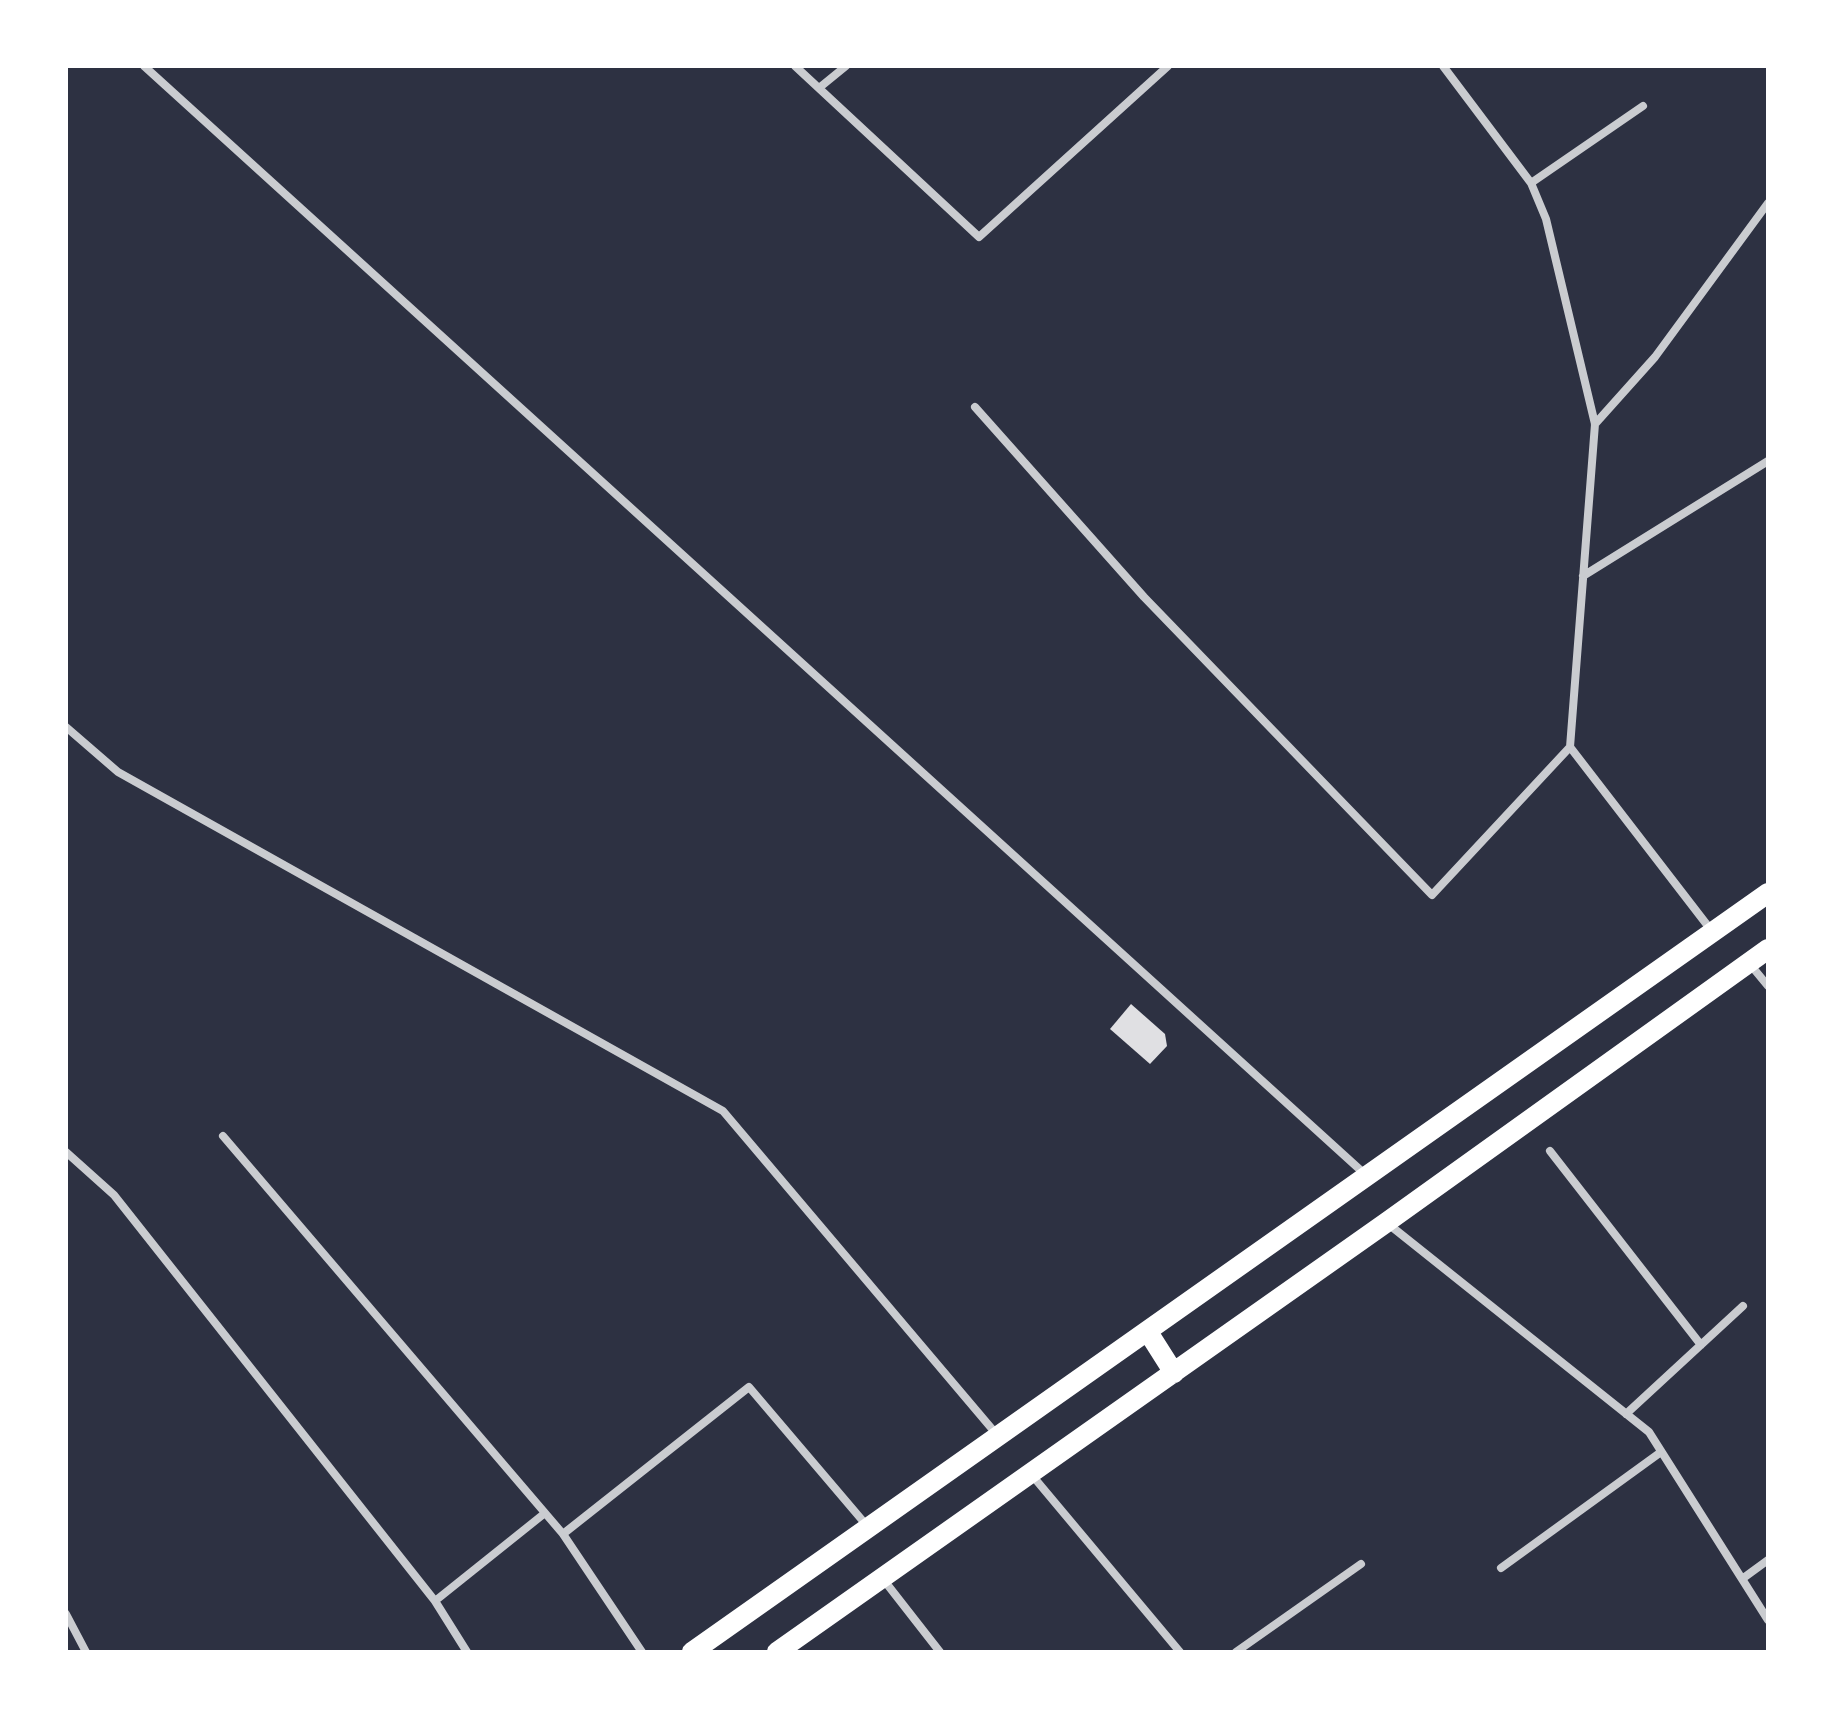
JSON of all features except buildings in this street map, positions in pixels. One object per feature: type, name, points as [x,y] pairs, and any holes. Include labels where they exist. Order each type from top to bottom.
[{"type":"main road","points":[[692,1652],[1768,893]]},
{"type":"main road","points":[[777,1652],[1768,949]]},
{"type":"main road","points":[[1148,1332],[1174,1373]]},
{"type":"street","points":[[144,66],[1368,1177]]},
{"type":"street","points":[[795,66],[979,237],[1168,66]]},
{"type":"street","points":[[819,88],[846,66]]},
{"type":"street","points":[[975,407],[1144,597],[1432,895],[1570,747],[1595,424],[1546,219],[1531,183],[1443,66]]},
{"type":"street","points":[[1531,183],[1643,106]]},
{"type":"street","points":[[1595,424],[1655,357],[1768,203]]},
{"type":"street","points":[[1583,576],[1768,461]]},
{"type":"street","points":[[66,727],[118,772],[723,1111],[999,1437]]},
{"type":"street","points":[[1570,747],[1714,933]]},
{"type":"street","points":[[1749,963],[1768,986]]},
{"type":"street","points":[[223,1136],[563,1534],[642,1652]]},
{"type":"street","points":[[1550,1151],[1701,1345]]},
{"type":"street","points":[[66,1152],[114,1195],[435,1601],[467,1652]]},
{"type":"street","points":[[1387,1222],[1649,1432],[1768,1620]]},
{"type":"street","points":[[1626,1414],[1743,1306]]},
{"type":"street","points":[[563,1534],[749,1387],[869,1528]]},
{"type":"street","points":[[1501,1568],[1661,1452]]},
{"type":"street","points":[[1031,1474],[1180,1652]]},
{"type":"street","points":[[435,1601],[545,1513]]},
{"type":"street","points":[[1742,1579],[1768,1560]]},
{"type":"street","points":[[1236,1652],[1361,1564]]},
{"type":"street","points":[[882,1578],[940,1652]]},
{"type":"street","points":[[66,1614],[86,1652]]}]
